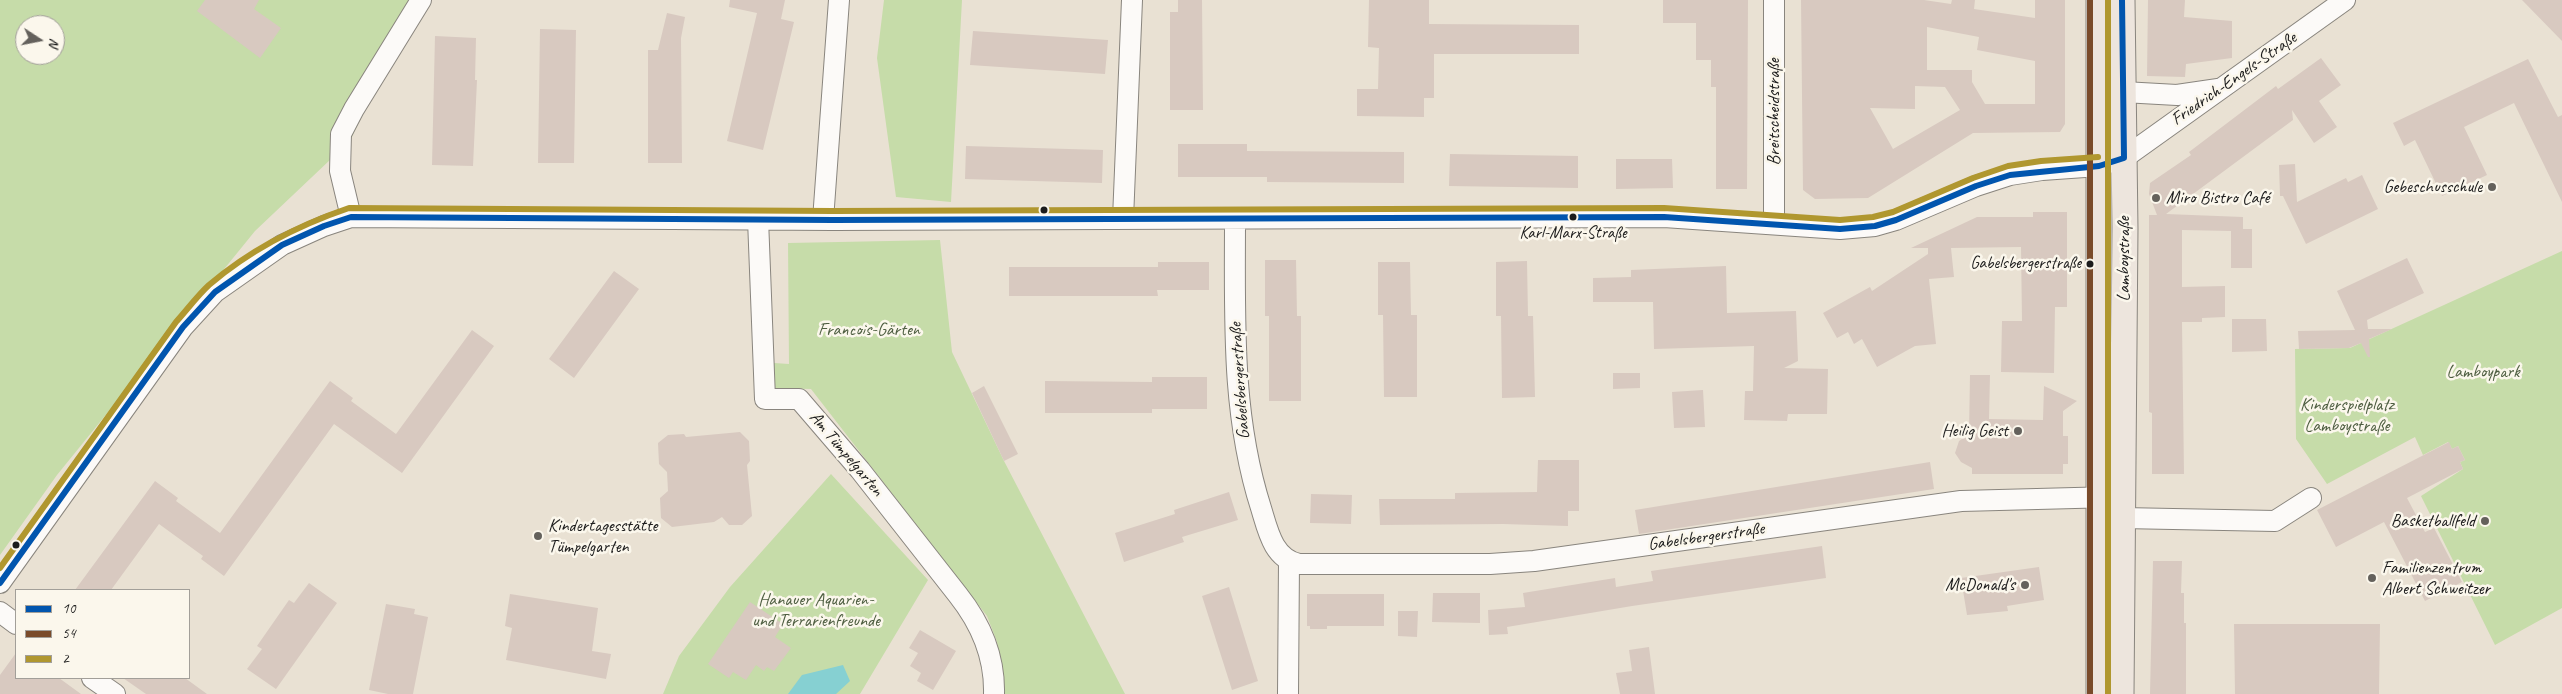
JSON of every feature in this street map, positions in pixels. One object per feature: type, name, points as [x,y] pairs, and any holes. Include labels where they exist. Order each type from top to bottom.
[{"type":"main road","name":"Lamboystraße","points":[[2098,0],[2099,166],[2097,264],[2115,504],[2121,694]]},
{"type":"main road","name":"Lamboystraße","points":[[2099,694],[2115,504],[2124,158],[2122,0]]},
{"type":"street","points":[[351,217],[340,171],[341,134],[354,109],[421,0]]},
{"type":"street","points":[[823,220],[839,0]]},
{"type":"street","points":[[1123,219],[1132,0]]},
{"type":"street","name":"Breitscheidstraße","points":[[1774,0],[1774,224]]},
{"type":"street","name":"Friedrich-Engels-Straße","points":[[2124,158],[2225,88],[2345,0]]},
{"type":"street","points":[[2123,92],[2177,95],[2225,88]]},
{"type":"street","points":[[0,583],[183,327],[215,292],[282,245],[309,232],[351,217],[823,220],[1664,217],[1840,229],[1875,226],[1896,220],[1994,179],[2042,170],[2099,166],[2124,158]]},
{"type":"street","name":"Am Tümpelgarten","points":[[758,219],[764,399],[799,399],[860,470],[969,609],[986,640],[990,653],[994,694]]},
{"type":"street","name":"Gabelsbergerstraße","points":[[1235,220],[1236,370],[1242,428],[1254,485],[1271,537],[1277,550],[1289,561],[1299,564],[1514,563],[1961,501],[2115,504]]},
{"type":"street","points":[[2115,504],[2276,521],[2311,498]]},
{"type":"street","points":[[1288,694],[1289,561]]},
{"type":"street","points":[[0,612],[15,623]]},
{"type":"street","points":[[93,679],[115,694]]},
{"type":"green space","points":[[0,0],[417,0],[350,141],[255,231],[57,475],[0,555]]},
{"type":"green space","points":[[884,0],[962,0],[951,202],[896,197],[877,58]]},
{"type":"green space","name":"Francois-Gärten","points":[[940,240],[952,352],[1004,461],[1125,694],[1003,694],[997,642],[987,616],[811,389],[773,388],[774,363],[789,364],[788,243]]},
{"type":"green space","name":"Lamboypark","points":[[2562,251],[2562,608],[2495,645],[2421,496],[2463,469],[2460,462],[2465,460],[2458,446],[2452,449],[2448,442],[2423,455],[2415,437],[2327,484],[2296,439],[2295,349],[2350,348]]},
{"type":"green space","name":"Hanauer Aquarien- und Terrarienfreunde","points":[[831,474],[928,580],[860,694],[663,694],[679,656],[730,587]]},
{"type":"water","points":[[843,665],[850,681],[836,694],[788,694],[802,675]]},
{"type":"building","points":[[205,0],[259,0],[254,9],[281,28],[260,58],[197,11]]},
{"type":"building","points":[[730,0],[785,0],[781,19],[794,22],[763,150],[727,141],[757,13],[729,7]]},
{"type":"building","points":[[1178,0],[1202,0],[1203,110],[1170,110],[1170,12],[1178,12]]},
{"type":"building","points":[[1369,0],[1429,0],[1429,24],[1579,25],[1579,54],[1434,54],[1434,98],[1424,98],[1424,117],[1357,116],[1357,89],[1378,89],[1379,48],[1368,47]]},
{"type":"building","points":[[1663,0],[1748,0],[1747,189],[1716,189],[1716,87],[1711,87],[1711,60],[1696,60],[1696,23],[1663,23]]},
{"type":"building","points":[[1801,0],[1924,0],[1951,4],[1952,0],[1975,0],[1974,9],[2035,18],[2035,0],[2065,0],[2065,124],[2060,132],[1973,133],[1868,198],[1815,199],[1803,190]],"holes":[[[1927,27],[1979,37],[1977,50],[2035,61],[2035,104],[1985,104],[1972,82],[1972,70],[1927,70]],[[1915,86],[1945,87],[1960,110],[1893,149],[1870,108],[1915,109]]]},
{"type":"building","points":[[2148,0],[2185,0],[2184,17],[2232,21],[2232,58],[2186,64],[2185,77],[2147,76]]},
{"type":"building","points":[[2522,0],[2562,0],[2562,41]]},
{"type":"building","points":[[667,13],[685,17],[681,38],[682,163],[648,163],[648,50],[658,50]]},
{"type":"building","points":[[540,29],[576,30],[574,163],[538,163]]},
{"type":"building","points":[[973,31],[1108,40],[1105,74],[970,65]]},
{"type":"building","points":[[435,36],[476,38],[475,80],[477,80],[473,166],[432,165]]},
{"type":"building","points":[[2321,58],[2341,85],[2319,101],[2337,127],[2314,143],[2292,110],[2293,120],[2166,214],[2243,217],[2243,229],[2252,229],[2252,268],[2231,268],[2231,231],[2182,230],[2182,287],[2225,286],[2225,317],[2202,318],[2202,322],[2182,322],[2184,474],[2152,474],[2152,413],[2149,412],[2149,215],[2157,215],[2149,194],[2150,183],[2191,155],[2189,152],[2276,86],[2278,89]]},
{"type":"building","points":[[2528,59],[2558,117],[2562,115],[2562,202],[2514,103],[2464,127],[2487,175],[2442,196],[2415,140],[2404,146],[2393,123]]},
{"type":"building","points":[[1178,144],[1247,144],[1247,151],[1404,152],[1404,183],[1267,182],[1267,177],[1178,177]]},
{"type":"building","points":[[966,146],[1103,150],[1102,183],[965,179]]},
{"type":"building","points":[[1450,154],[1578,156],[1578,188],[1449,186]]},
{"type":"building","points":[[1616,159],[1672,159],[1673,188],[1616,189]]},
{"type":"building","points":[[2295,164],[2297,202],[2346,178],[2348,182],[2362,175],[2378,209],[2306,244],[2283,196],[2280,196],[2279,165]]},
{"type":"building","points":[[2033,212],[2067,212],[2067,307],[2055,307],[2054,373],[2001,372],[2002,321],[2022,321],[2021,247],[1951,248],[1954,277],[1929,279],[1936,344],[1915,346],[1877,367],[1862,339],[1854,344],[1848,332],[1837,338],[1823,313],[1870,287],[1872,291],[1928,254],[1928,248],[1911,248],[1977,217],[2033,217]]},
{"type":"building","points":[[2407,258],[2424,293],[2367,320],[2368,329],[2392,329],[2369,339],[2370,357],[2368,357],[2361,343],[2349,348],[2299,349],[2298,331],[2355,330],[2337,291]]},
{"type":"building","points":[[1265,260],[1296,260],[1297,316],[1301,316],[1301,401],[1269,401],[1269,316],[1265,316]]},
{"type":"building","points":[[1527,261],[1528,316],[1533,316],[1535,397],[1502,398],[1501,316],[1496,316],[1496,262]]},
{"type":"building","points":[[1158,262],[1209,262],[1209,290],[1157,290],[1158,296],[1009,296],[1009,267],[1158,267]]},
{"type":"building","points":[[1378,262],[1410,262],[1411,315],[1417,315],[1417,397],[1384,397],[1383,315],[1378,315]]},
{"type":"building","points":[[1726,266],[1727,313],[1796,311],[1798,361],[1784,368],[1828,369],[1827,414],[1788,414],[1787,421],[1744,420],[1745,391],[1753,391],[1754,346],[1654,349],[1653,302],[1593,302],[1593,278],[1631,277],[1631,270]]},
{"type":"building","points":[[614,271],[639,289],[574,378],[549,359]]},
{"type":"building","points":[[2232,319],[2266,319],[2267,351],[2232,352]]},
{"type":"building","points":[[472,330],[494,346],[402,473],[334,424],[224,576],[201,559],[203,556],[159,524],[112,589],[76,589],[155,481],[178,498],[176,501],[220,533],[330,381],[353,398],[351,401],[396,434]]},
{"type":"building","points":[[1613,373],[1640,373],[1640,388],[1613,389]]},
{"type":"building","name":"Heilig Geist","points":[[1970,375],[1990,375],[1989,419],[2043,420],[2044,386],[2077,401],[2063,411],[2063,436],[2068,436],[2068,464],[2063,464],[2063,474],[1972,474],[1972,468],[1961,462],[1955,453],[1959,441],[1969,434]]},
{"type":"building","points":[[1152,377],[1207,377],[1207,409],[1152,409],[1152,413],[1045,413],[1045,381],[1152,382]]},
{"type":"building","points":[[984,386],[1018,454],[1004,461],[972,393]]},
{"type":"building","points":[[1703,390],[1705,427],[1674,428],[1672,392]]},
{"type":"building","points":[[740,432],[749,441],[750,461],[747,465],[752,516],[742,525],[729,525],[722,517],[714,522],[672,527],[661,518],[660,498],[668,491],[667,472],[659,464],[658,443],[668,435],[684,434],[686,437]]},
{"type":"building","points":[[2449,442],[2452,449],[2458,446],[2465,460],[2460,462],[2463,469],[2407,498],[2425,532],[2434,528],[2462,582],[2425,601],[2384,522],[2336,547],[2317,510]]},
{"type":"building","points":[[1538,460],[1579,460],[1579,511],[1568,511],[1568,526],[1503,524],[1380,525],[1379,499],[1455,499],[1455,493],[1537,492]]},
{"type":"building","points":[[1930,462],[1934,489],[1639,534],[1635,510]]},
{"type":"building","points":[[1229,492],[1238,520],[1182,537],[1184,542],[1124,562],[1115,533],[1175,514],[1174,510]]},
{"type":"building","points":[[1311,494],[1352,495],[1351,524],[1310,523]]},
{"type":"building","points":[[1822,546],[1826,578],[1632,606],[1507,627],[1508,634],[1489,635],[1488,610],[1525,607],[1523,593],[1615,578],[1616,587],[1653,581],[1651,571]]},
{"type":"building","points":[[2153,561],[2182,561],[2181,593],[2184,593],[2184,623],[2186,623],[2186,694],[2150,694]]},
{"type":"building","points":[[2039,567],[2044,600],[2007,606],[2008,611],[1967,615],[1961,578]]},
{"type":"building","points":[[309,583],[337,603],[276,689],[247,669],[262,649],[257,646],[289,600],[294,603]]},
{"type":"building","points":[[1229,587],[1258,681],[1232,690],[1202,596]]},
{"type":"building","points":[[1433,593],[1480,593],[1480,623],[1432,622]]},
{"type":"building","points":[[510,594],[598,608],[592,651],[611,654],[606,679],[506,660],[512,628],[505,626]]},
{"type":"building","points":[[1307,594],[1384,594],[1384,626],[1327,626],[1327,629],[1310,629],[1310,626],[1307,626]]},
{"type":"building","points":[[750,602],[783,624],[775,637],[791,648],[774,671],[767,667],[764,671],[756,665],[746,680],[733,672],[729,678],[708,664]]},
{"type":"building","points":[[386,604],[415,609],[414,614],[428,617],[413,694],[388,694],[369,690]]},
{"type":"building","points":[[1398,611],[1418,611],[1417,637],[1398,636]]},
{"type":"building","points":[[2234,624],[2380,624],[2379,694],[2235,694]]},
{"type":"building","points":[[920,630],[956,651],[933,690],[917,681],[921,673],[910,666],[918,653],[909,648]]},
{"type":"building","points":[[1649,647],[1655,694],[1620,694],[1616,673],[1632,671],[1629,650]]},
{"type":"building","points":[[15,654],[15,679],[60,679],[81,694],[0,694],[0,675]]},
{"type":"building","points":[[124,679],[186,679],[207,694],[146,694]]},
{"type":"transit line","name":"54","points":[[2090,0],[2090,694]]},
{"type":"transit line","name":"2","points":[[2108,0],[2108,694]]},
{"type":"transit line","name":"10","points":[[0,583],[183,327],[215,292],[282,245],[324,226],[351,217],[833,220],[1664,217],[1840,229],[1875,226],[1896,220],[1976,186],[2010,175],[2099,166],[2124,158],[2122,0]]},
{"type":"transit line","name":"2","points":[[0,568],[176,322],[205,289],[225,272],[258,250],[312,222],[349,208],[833,211],[1664,208],[1840,220],[1873,217],[1893,212],[1973,178],[2008,166],[2041,161],[2098,157]]},
{"type":"place","name":"Gebeschusschule","points":[[2492,187]]},
{"type":"place","name":"Miro Bistro Café","points":[[2156,198]]},
{"type":"place","name":"Karl-Marx-Straße","points":[[1573,217]]},
{"type":"place","name":"Gabelsbergerstraße","points":[[2090,264]]},
{"type":"place","name":"Heilig Geist","points":[[2018,431]]},
{"type":"place","name":"Basketballfeld","points":[[2485,521]]},
{"type":"place","name":"Kindertagesstätte Tümpelgarten","points":[[538,536]]},
{"type":"place","name":"Familienzentrum Albert Schweitzer","points":[[2372,578]]},
{"type":"place","name":"McDonald's","points":[[2025,585]]},
{"type":"park label","name":"Kinderspielplatz Lamboystraße","points":[[2347,415]]}]
